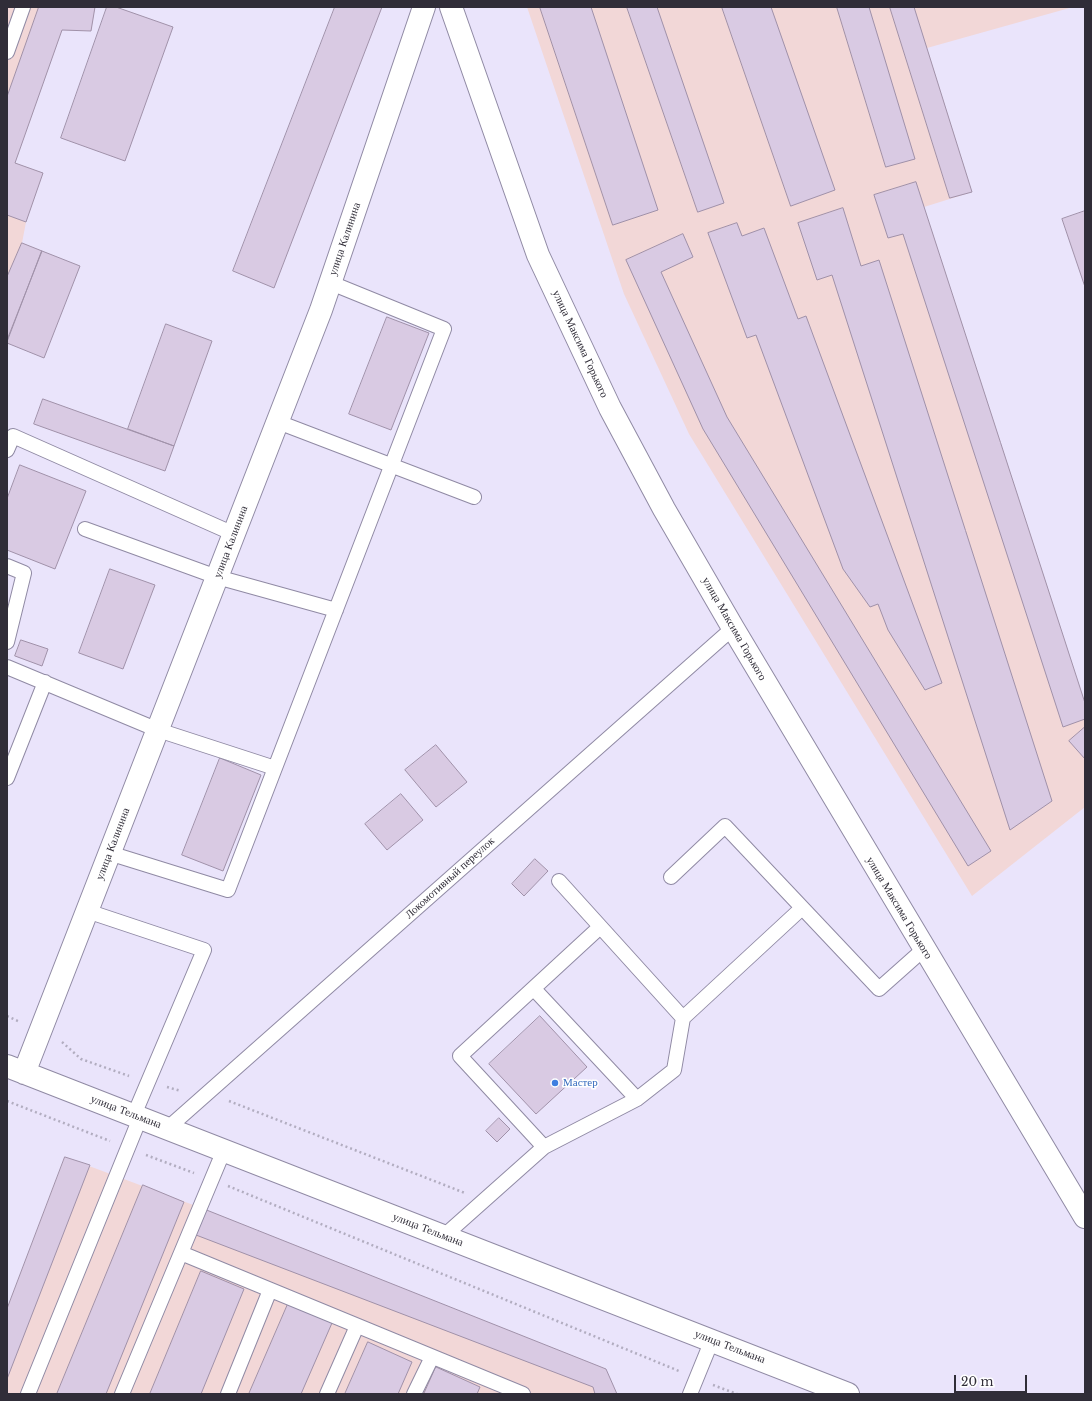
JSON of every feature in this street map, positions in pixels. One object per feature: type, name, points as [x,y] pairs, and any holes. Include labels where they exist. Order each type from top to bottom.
[{"type":"street","name":"улица Калинина","points":[[12,1071],[41,1030],[278,422],[331,282],[424,7]]},
{"type":"street","name":"улица Максима Горького","points":[[451,7],[538,255],[610,408],[664,509],[732,628],[1085,1217]]},
{"type":"street","name":"улица Тельмана","points":[[12,1071],[168,1128],[848,1394]]},
{"type":"lane","points":[[7,52],[23,7]]},
{"type":"lane","points":[[110,853],[228,890],[444,329],[331,282]]},
{"type":"lane","points":[[278,422],[474,498]]},
{"type":"lane","points":[[7,450],[13,436],[234,534]]},
{"type":"lane","points":[[85,529],[217,577],[336,610]]},
{"type":"lane","points":[[7,566],[24,573],[7,642]]},
{"type":"lane","name":"Локомотивный переулок","points":[[168,1128],[732,628]]},
{"type":"lane","points":[[7,667],[158,730],[275,768]]},
{"type":"lane","points":[[7,778],[45,682]]},
{"type":"lane","points":[[671,877],[725,826],[879,989],[924,949]]},
{"type":"lane","points":[[559,881],[683,1018]]},
{"type":"lane","points":[[444,1236],[544,1147],[637,1099],[674,1070],[683,1018],[802,908]]},
{"type":"lane","points":[[28,1394],[128,1149],[148,1082],[204,950],[87,911]]},
{"type":"lane","points":[[544,1147],[460,1056],[600,927]]},
{"type":"lane","points":[[534,989],[637,1099]]},
{"type":"lane","points":[[122,1394],[224,1150]]},
{"type":"lane","points":[[181,1253],[432,1357],[504,1390],[523,1394]]},
{"type":"lane","points":[[228,1394],[270,1290]]},
{"type":"lane","points":[[327,1394],[357,1326]]},
{"type":"lane","points":[[690,1394],[712,1340]]},
{"type":"lane","points":[[414,1394],[432,1357]]},
{"type":"path","points":[[7,1016],[54,1035],[81,1059],[148,1082],[236,1102],[484,1200]]},
{"type":"path","points":[[7,1101],[128,1149],[212,1179],[737,1394]]},
{"type":"shaded area","points":[[7,7],[95,7],[91,31],[62,30],[15,163],[43,173],[26,222],[22,243],[42,251],[7,340]]},
{"type":"shaded area","points":[[527,7],[1073,7],[927,48],[972,192],[924,207],[1085,703],[1085,807],[972,896],[689,434],[624,294]]},
{"type":"shaded area","points":[[65,1157],[204,1209],[617,1394],[7,1394],[7,1309]]},
{"type":"building","points":[[39,7],[95,7],[91,31],[62,30],[15,163],[43,173],[26,222],[7,215],[7,97]]},
{"type":"building","points":[[107,7],[116,7],[173,27],[125,161],[61,138]]},
{"type":"building","points":[[335,7],[382,7],[274,288],[233,271]]},
{"type":"building","points":[[540,7],[591,7],[658,210],[613,225]]},
{"type":"building","points":[[627,7],[657,7],[724,203],[698,212]]},
{"type":"building","points":[[722,7],[771,7],[835,190],[791,206]]},
{"type":"building","points":[[837,7],[869,7],[915,159],[886,167]]},
{"type":"building","points":[[890,7],[914,7],[972,192],[950,198]]},
{"type":"building","points":[[916,182],[1085,703],[1085,719],[1063,727],[903,234],[888,238],[874,195]]},
{"type":"building","points":[[843,208],[861,266],[879,260],[1052,801],[1010,830],[832,275],[817,280],[798,223]]},
{"type":"building","points":[[1085,211],[1085,287],[1062,219]]},
{"type":"building","points":[[737,223],[742,236],[764,228],[798,319],[806,316],[942,683],[925,690],[888,630],[878,604],[870,607],[843,569],[756,335],[747,338],[708,233]]},
{"type":"building","points":[[683,234],[693,257],[661,272],[727,417],[991,851],[968,866],[703,429],[626,260]]},
{"type":"building","points":[[22,243],[42,251],[7,340],[7,277]]},
{"type":"building","points":[[42,251],[80,266],[44,358],[7,343]]},
{"type":"building","points":[[387,317],[429,333],[391,430],[349,414]]},
{"type":"building","points":[[166,324],[212,341],[174,446],[128,429]]},
{"type":"building","points":[[43,399],[174,446],[165,471],[34,424]]},
{"type":"building","points":[[20,465],[86,491],[55,569],[7,550],[7,499]]},
{"type":"building","points":[[110,569],[155,585],[123,669],[79,653]]},
{"type":"building","points":[[21,640],[48,649],[42,666],[15,656]]},
{"type":"building","points":[[1085,727],[1085,759],[1069,741]]},
{"type":"building","points":[[436,745],[467,782],[436,807],[405,770]]},
{"type":"building","points":[[220,758],[261,775],[223,871],[182,855]]},
{"type":"building","points":[[401,794],[423,820],[387,850],[365,824]]},
{"type":"building","points":[[535,859],[548,871],[524,896],[512,884]]},
{"type":"building","points":[[540,1016],[587,1067],[536,1114],[489,1064]]},
{"type":"building","points":[[499,1118],[510,1129],[497,1142],[486,1131]]},
{"type":"building","points":[[65,1157],[90,1165],[7,1379],[7,1309]]},
{"type":"building","points":[[143,1185],[184,1202],[106,1394],[57,1394]]},
{"type":"building","points":[[204,1209],[606,1369],[617,1394],[595,1394],[593,1387],[196,1235]]},
{"type":"building","points":[[201,1271],[244,1289],[201,1394],[150,1394]]},
{"type":"building","points":[[288,1304],[332,1323],[301,1394],[249,1394]]},
{"type":"building","points":[[368,1342],[412,1362],[398,1394],[345,1394]]},
{"type":"building","points":[[436,1367],[480,1387],[477,1394],[424,1394]]},
{"type":"place","name":"Мастер","points":[[555,1083]]}]
